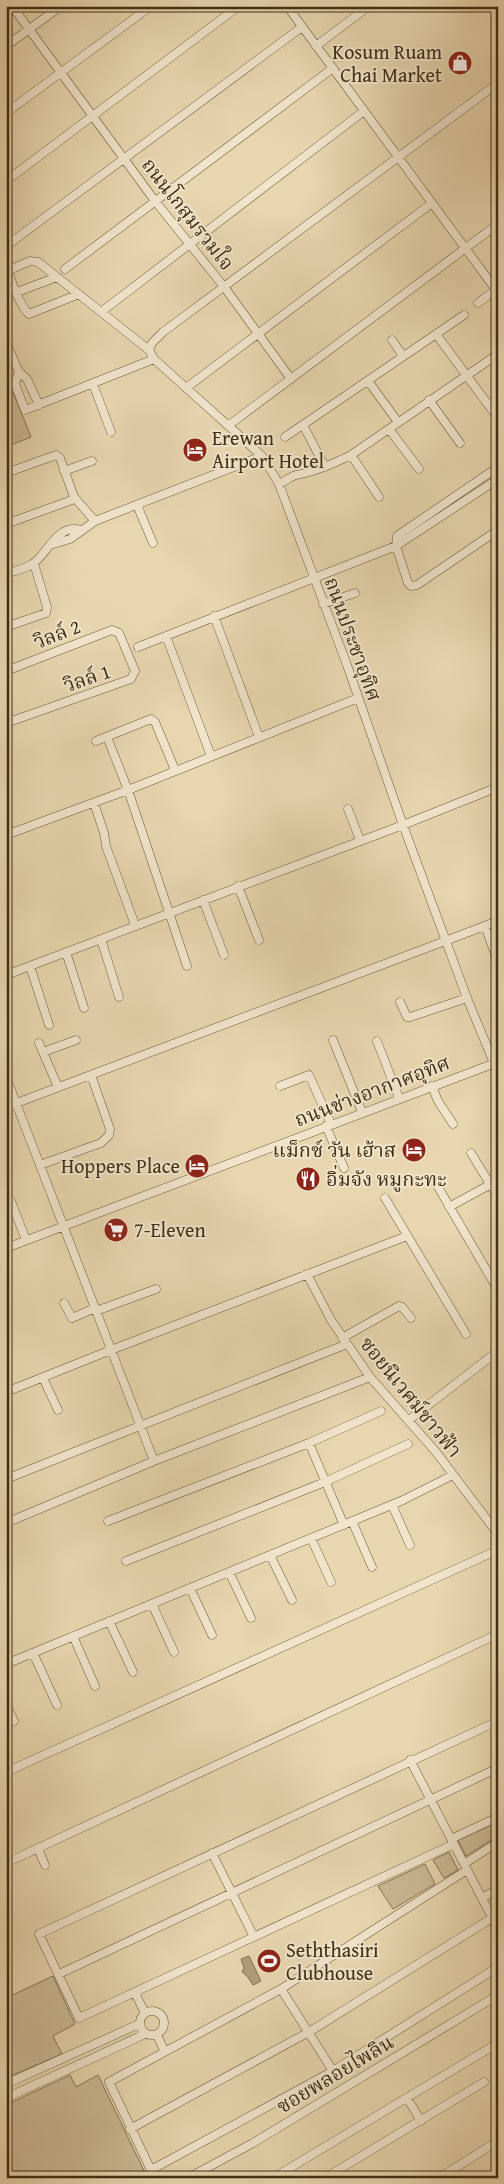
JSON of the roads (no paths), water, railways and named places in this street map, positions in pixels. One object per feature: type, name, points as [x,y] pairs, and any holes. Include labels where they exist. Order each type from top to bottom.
[{"type":"street","name":"ถนนโกสุมรวมใจ","points":[[12,6],[155,201],[225,288],[498,83]]},
{"type":"street","points":[[6,46],[61,6]]},
{"type":"street","points":[[6,113],[151,6]]},
{"type":"street","points":[[6,181],[239,6]]},
{"type":"street","points":[[287,6],[497,289],[478,303]]},
{"type":"street","points":[[316,46],[369,6]]},
{"type":"street","points":[[6,246],[302,27]]},
{"type":"street","points":[[65,269],[333,68]]},
{"type":"street","points":[[101,312],[364,111]]},
{"type":"street","points":[[186,388],[432,203]]},
{"type":"street","points":[[229,425],[498,224]]},
{"type":"street","points":[[79,294],[29,314],[25,310],[9,273],[12,267],[34,260],[79,294],[149,350],[152,343],[163,332],[225,288],[291,379]]},
{"type":"street","points":[[17,292],[56,277]]},
{"type":"street","points":[[285,437],[464,315]]},
{"type":"street","points":[[436,334],[498,418]]},
{"type":"street","points":[[392,340],[403,356]]},
{"type":"street","points":[[6,342],[19,372],[27,379],[39,405]]},
{"type":"street","name":"ถนนประชาอุทิศ","points":[[149,350],[154,359],[262,456],[282,483],[323,604],[403,825],[448,941],[467,998],[496,1062],[498,1074]]},
{"type":"street","points":[[282,483],[299,480],[302,476],[350,455],[498,354]]},
{"type":"street","points":[[19,372],[15,384],[25,410],[154,359]]},
{"type":"street","points":[[368,381],[398,422]]},
{"type":"street","points":[[93,384],[110,432]]},
{"type":"street","points":[[429,400],[460,443]]},
{"type":"street","points":[[303,425],[325,467]]},
{"type":"street","points":[[389,428],[419,470]]},
{"type":"street","points":[[6,473],[56,455],[60,458],[74,498],[95,521]]},
{"type":"street","points":[[350,455],[379,497]]},
{"type":"street","points":[[6,574],[34,564],[53,539],[74,529],[81,530],[95,521],[262,456]]},
{"type":"street","points":[[64,471],[92,461]]},
{"type":"street","points":[[498,467],[397,536],[396,546],[408,583],[414,586],[498,530]]},
{"type":"street","points":[[138,647],[396,546],[498,479]]},
{"type":"street","points":[[6,524],[74,498]]},
{"type":"street","points":[[137,505],[152,543]]},
{"type":"street","points":[[6,627],[46,613],[47,607],[34,564]]},
{"type":"street","points":[[323,604],[355,593]]},
{"type":"street","points":[[214,616],[259,737]]},
{"type":"street","name":"วิลล์ 2","points":[[6,671],[112,630],[119,633]]},
{"type":"street","name":"วิลล์ 1","points":[[6,723],[130,680],[135,672],[119,633]]},
{"type":"street","points":[[166,636],[211,756]]},
{"type":"street","points":[[6,835],[128,790],[358,698]]},
{"type":"street","points":[[96,742],[151,719],[155,722],[175,770]]},
{"type":"street","points":[[108,737],[170,911],[187,966]]},
{"type":"street","points":[[6,975],[170,911],[403,825],[498,787]]},
{"type":"street","points":[[94,803],[104,833],[106,846],[136,925]]},
{"type":"street","points":[[348,809],[360,840]]},
{"type":"street","points":[[238,886],[259,940]]},
{"type":"street","points":[[203,900],[224,955]]},
{"type":"street","points":[[6,1107],[498,921]]},
{"type":"street","points":[[485,926],[498,962]]},
{"type":"street","points":[[101,939],[119,997]]},
{"type":"street","points":[[66,952],[84,1008]]},
{"type":"street","points":[[30,966],[50,1025]]},
{"type":"street","points":[[400,1002],[407,1017],[410,1017],[467,998]]},
{"type":"street","points":[[43,1052],[76,1040]]},
{"type":"street","points":[[333,1040],[362,1112]]},
{"type":"street","points":[[377,1041],[399,1098]]},
{"type":"street","points":[[39,1043],[58,1087]]},
{"type":"street","name":"ถนนช่างอากาศอุทิศ","points":[[7,1247],[496,1062]]},
{"type":"street","points":[[40,1165],[100,1143],[109,1135],[110,1128],[91,1075]]},
{"type":"street","points":[[280,1086],[309,1075],[344,1168]]},
{"type":"street","points":[[6,1077],[154,1462]]},
{"type":"street","points":[[432,1086],[438,1101],[453,1124]]},
{"type":"street","points":[[472,1153],[498,1197]]},
{"type":"street","points":[[434,1180],[498,1290]]},
{"type":"street","points":[[449,1206],[491,1184]]},
{"type":"street","points":[[385,1198],[466,1334]]},
{"type":"street","points":[[10,1201],[26,1240]]},
{"type":"street","points":[[6,1392],[407,1236]]},
{"type":"street","name":"ซอยนิเวศม์ชาวฟ้า","points":[[307,1274],[330,1320],[370,1377],[409,1420],[454,1475],[498,1534]]},
{"type":"street","points":[[64,1303],[72,1318],[156,1289]]},
{"type":"street","points":[[6,1479],[140,1426],[344,1341],[399,1306],[402,1307],[410,1318]]},
{"type":"street","points":[[409,1420],[498,1351]]},
{"type":"street","points":[[6,1523],[154,1462],[370,1377]]},
{"type":"street","points":[[43,1378],[58,1410]]},
{"type":"street","points":[[108,1521],[309,1443],[381,1410]]},
{"type":"street","points":[[309,1443],[344,1525]]},
{"type":"street","points":[[126,1562],[325,1482],[408,1444]]},
{"type":"street","points":[[6,1664],[352,1522],[454,1475]]},
{"type":"street","points":[[392,1505],[410,1545]]},
{"type":"street","points":[[352,1522],[372,1567]]},
{"type":"street","points":[[311,1538],[331,1582]]},
{"type":"street","points":[[6,1772],[498,1550]]},
{"type":"street","points":[[270,1555],[292,1600]]},
{"type":"street","points":[[229,1572],[251,1618]]},
{"type":"street","points":[[190,1588],[212,1635]]},
{"type":"street","points":[[152,1604],[174,1652]]},
{"type":"street","points":[[109,1622],[132,1672]]},
{"type":"street","points":[[6,1863],[498,1634]]},
{"type":"street","points":[[73,1636],[95,1686]]},
{"type":"street","points":[[33,1653],[57,1705]]},
{"type":"street","points":[[6,1705],[14,1721]]},
{"type":"street","points":[[498,1720],[39,1934],[79,2018],[254,1937],[498,1817]]},
{"type":"street","points":[[410,1760],[498,1929]]},
{"type":"street","points":[[59,1974],[430,1798],[498,1768]]},
{"type":"street","points":[[498,1842],[466,1867],[281,1988],[109,2082],[151,2170],[333,2071],[498,1968]]},
{"type":"street","points":[[38,1849],[45,1865]]},
{"type":"street","points":[[212,1853],[254,1937]]},
{"type":"street","points":[[482,1898],[498,1889]]},
{"type":"street","points":[[130,2129],[309,2032],[492,1918]]},
{"type":"street","points":[[281,1988],[333,2071]]},
{"type":"street","points":[[135,1992],[145,2013]]},
{"type":"street","name":"ซอยพลอยไพลิน","points":[[188,2178],[253,2143],[498,1995]]},
{"type":"street","points":[[6,2084],[139,2024],[145,2013],[152,2011],[162,2017],[163,2029],[157,2034],[145,2034],[6,2098]]},
{"type":"street","points":[[139,2024],[145,2034]]},
{"type":"street","points":[[157,2034],[166,2052]]},
{"type":"street","points":[[273,2178],[498,2043]]},
{"type":"street","points":[[81,2050],[86,2062]]},
{"type":"street","points":[[325,2178],[484,2082]]},
{"type":"street","points":[[407,2098],[421,2121]]},
{"type":"street","points":[[439,2178],[498,2141]]},
{"type":"street","points":[[452,2169],[456,2178]]},
{"type":"place","name":"Kosum Ruam Chai Market","points":[[460,63]]},
{"type":"place","name":"Erewan Airport Hotel","points":[[195,450]]},
{"type":"place","name":"แม็กซ์ วัน เฮ้าส","points":[[414,1150]]},
{"type":"place","name":"Hoppers Place","points":[[197,1166]]},
{"type":"place","name":"อิ่มจัง หมูกะทะ","points":[[308,1179]]},
{"type":"place","name":"7-Eleven","points":[[116,1230]]},
{"type":"place","name":"Seththasiri Clubhouse","points":[[269,1961]]}]
